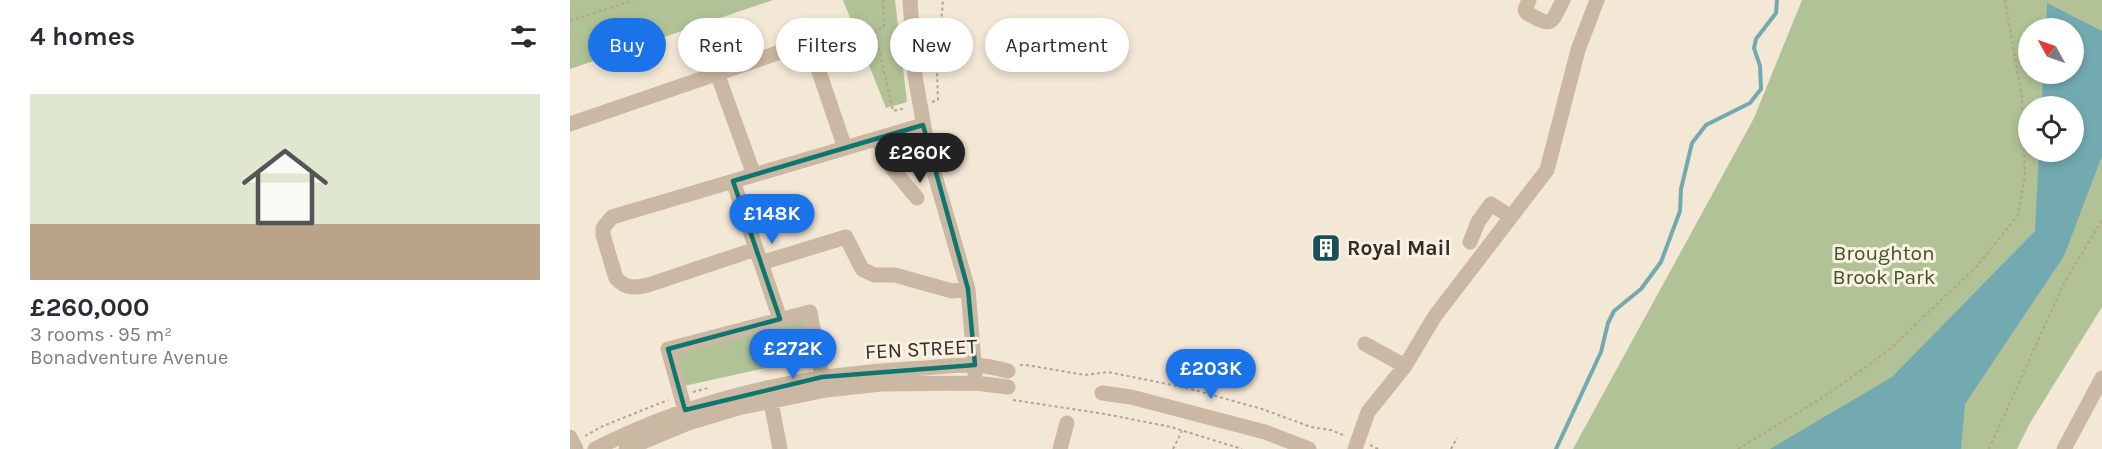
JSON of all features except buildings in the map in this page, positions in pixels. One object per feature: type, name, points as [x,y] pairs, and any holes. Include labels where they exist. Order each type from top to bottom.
[{"type":"street","points":[[910,0],[915,76],[929,155],[968,289],[975,383]]},
{"type":"street","points":[[1529,0],[1525,10],[1527,13],[1549,23],[1563,0]]},
{"type":"street","points":[[1362,446],[1368,412],[1405,366],[1435,316],[1547,170],[1578,50],[1597,0]]},
{"type":"street","points":[[570,124],[776,53]]},
{"type":"street","points":[[819,72],[845,148]]},
{"type":"street","points":[[717,73],[754,175]]},
{"type":"street","points":[[923,125],[612,216],[603,228],[603,235],[616,278],[620,284],[626,286],[642,286],[758,256],[846,237],[862,269],[874,275],[895,275],[952,291],[968,289]]},
{"type":"street","points":[[878,138],[886,162],[918,198]]},
{"type":"street","points":[[733,181],[780,319]]},
{"type":"street","points":[[1470,242],[1478,222],[1491,204],[1511,217]]},
{"type":"street","points":[[685,410],[668,349],[780,319],[810,312],[822,376]]},
{"type":"street","points":[[1365,344],[1405,366]]},
{"type":"street","name":"FEN STREET","points":[[595,449],[685,410],[737,394],[822,376],[975,365],[1007,370]]},
{"type":"street","points":[[2064,449],[2102,378]]},
{"type":"street","name":"FEN STREET","points":[[626,449],[688,423],[738,408],[825,390],[880,384],[975,383],[1009,393]]},
{"type":"street","points":[[1102,393],[1131,396],[1265,432],[1309,449]]},
{"type":"street","points":[[771,402],[780,449]]},
{"type":"street","points":[[1060,449],[1067,423]]},
{"type":"street","points":[[570,437],[576,449]]},
{"type":"path","points":[[570,21],[634,0]]},
{"type":"path","points":[[883,0],[884,27],[875,31],[893,111],[913,106]]},
{"type":"path","points":[[928,104],[938,100],[937,71],[943,0]]},
{"type":"path","points":[[1738,449],[1830,393],[1891,348],[1978,265],[2018,215],[2025,175],[2022,98],[2005,0]]},
{"type":"path","points":[[1989,449],[2064,283],[2102,220]]},
{"type":"path","points":[[1007,370],[1026,365],[1085,375],[1108,372],[1187,388],[1262,409],[1311,427],[1344,435]]},
{"type":"path","points":[[1009,393],[1182,431],[1242,449]]},
{"type":"path","points":[[1173,449],[1182,431]]},
{"type":"path","points":[[1451,449],[1457,438]]},
{"type":"path","points":[[1362,446],[1378,449]]},
{"type":"highlighted area","points":[[923,125],[968,289],[975,365],[822,377],[685,410],[668,349],[780,319],[733,181]]},
{"type":"green space","points":[[570,0],[773,0],[720,18],[678,18],[678,32],[666,36],[666,18],[588,18],[588,63],[570,69]]},
{"type":"green space","points":[[843,0],[895,0],[897,18],[890,18],[890,72],[903,72],[907,102],[886,108],[872,72],[878,72],[878,18],[850,18]]},
{"type":"green space","name":"Broughton Brook Park","points":[[1802,0],[2102,0],[2102,307],[2030,423],[2017,449],[1573,449],[1754,118]]},
{"type":"green space","points":[[807,317],[815,357],[684,386],[673,352]]},
{"type":"water","points":[[2047,3],[2076,18],[2046,18]]},
{"type":"water","points":[[2084,22],[2102,31],[2102,156],[2064,256],[1965,404],[1961,449],[1770,449],[1892,377],[2035,231],[2038,162],[2084,162],[2084,96],[2042,96],[2043,84],[2084,84]]},
{"type":"waterway","points":[[1556,449],[1601,352],[1608,323],[1614,311],[1641,289],[1661,262],[1680,211],[1681,189],[1692,143],[1706,125],[1750,103],[1761,89],[1760,66],[1754,48],[1756,39],[1776,13],[1777,0]]},
{"type":"place","name":"Royal Mail","points":[[1326,248]]}]
